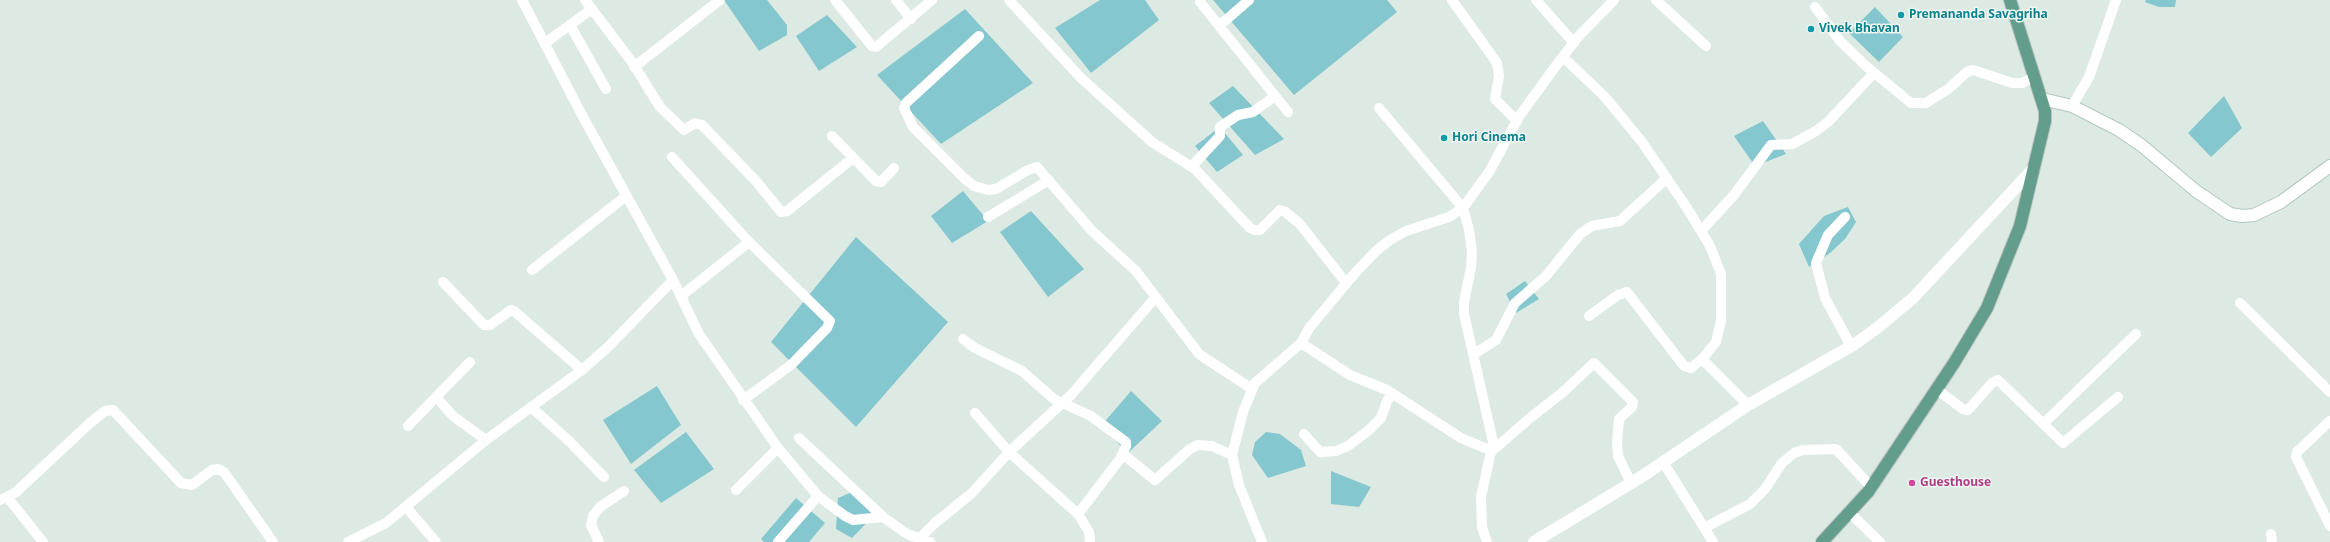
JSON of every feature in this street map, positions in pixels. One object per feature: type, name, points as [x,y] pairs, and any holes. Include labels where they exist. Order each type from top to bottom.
[{"type":"main road","points":[[1822,542],[1871,487],[1936,388],[1986,308],[1998,284],[2020,226],[2045,121],[2042,99],[2010,0]]},
{"type":"street","points":[[522,0],[681,296],[699,334],[743,400],[778,448],[818,496],[830,506],[853,520],[883,517]]},
{"type":"street","points":[[585,0],[634,67],[660,107],[684,130],[695,123],[702,125],[756,181],[781,212],[787,211],[853,158]]},
{"type":"street","points":[[634,67],[720,0]]},
{"type":"street","points":[[835,0],[872,46],[876,47],[932,0]]},
{"type":"street","points":[[896,0],[911,19]]},
{"type":"street","points":[[1009,0],[1081,78],[1165,152],[1180,157],[1192,166],[1254,230],[1266,226],[1280,210],[1293,217],[1346,283]]},
{"type":"street","points":[[1219,26],[1249,0]]},
{"type":"street","points":[[1452,0],[1497,63],[1499,76],[1495,99],[1517,121]]},
{"type":"street","points":[[1536,0],[1574,43]]},
{"type":"street","points":[[1262,542],[1239,485],[1232,455],[1241,419],[1252,390],[1260,378],[1301,343],[1310,327],[1346,283],[1390,240],[1406,231],[1449,217],[1463,208],[1489,172],[1517,121],[1563,57],[1614,0]]},
{"type":"street","points":[[1656,0],[1706,46]]},
{"type":"street","points":[[2072,106],[2088,77],[2116,0]]},
{"type":"street","points":[[1200,2],[1288,112]]},
{"type":"street","points":[[1815,7],[1840,41],[1874,73],[1911,103],[1926,103],[1967,72],[1973,70],[2012,83],[2022,83],[2034,77]]},
{"type":"street","points":[[545,43],[592,9]]},
{"type":"street","points":[[570,25],[606,88]]},
{"type":"street","points":[[979,36],[906,103],[904,108],[906,115],[913,127],[949,165],[974,186],[988,190],[996,188],[1034,167],[1040,170],[1092,231],[1136,271],[1199,354],[1252,390]]},
{"type":"street","points":[[1563,57],[1587,79],[1620,114],[1667,178],[1701,231],[1716,259],[1721,274],[1722,286],[1720,331],[1716,342],[1704,357],[1690,368],[1684,366],[1627,292],[1618,295],[1589,316]]},
{"type":"street","points":[[1701,231],[1734,195],[1771,145],[1792,144],[1816,131],[1828,122],[1874,73]]},
{"type":"street","points":[[1192,166],[1220,136],[1220,127],[1238,115],[1253,112],[1275,96]]},
{"type":"street","points":[[2042,99],[2072,106],[2098,118],[2142,145],[2196,191],[2230,214],[2242,216],[2254,215],[2281,202],[2330,166]]},
{"type":"street","points":[[1379,108],[1463,208],[1472,252],[1470,275],[1464,302],[1464,314],[1493,442],[1481,497],[1482,527],[1487,542]]},
{"type":"street","points":[[832,136],[878,183],[894,168]]},
{"type":"street","points":[[672,157],[749,242],[828,319],[830,324],[791,365],[743,400]]},
{"type":"street","points":[[1534,542],[1631,483],[1748,405],[1851,346],[1877,328],[1913,298],[2034,168]]},
{"type":"street","points":[[1474,354],[1496,340],[1515,303],[1546,276],[1580,234],[1592,226],[1620,221],[1667,178]]},
{"type":"street","points":[[988,217],[1049,180]]},
{"type":"street","points":[[532,270],[626,196]]},
{"type":"street","points":[[1845,217],[1828,235],[1816,263],[1825,298],[1851,346]]},
{"type":"street","points":[[681,296],[749,242]]},
{"type":"street","points":[[348,542],[374,530],[406,507],[486,440],[582,370],[608,347],[672,280]]},
{"type":"street","points":[[443,282],[484,325],[490,325],[511,310],[514,311],[582,370]]},
{"type":"street","points":[[920,539],[984,481],[1009,452],[1084,380],[1155,298]]},
{"type":"street","points":[[2240,303],[2330,392]]},
{"type":"street","points":[[2043,424],[2136,334]]},
{"type":"street","points":[[963,339],[975,348],[1022,371],[1061,403],[1091,416],[1124,439],[1126,446],[1123,454],[1078,514]]},
{"type":"street","points":[[1301,343],[1350,376],[1393,394],[1461,438],[1492,452]]},
{"type":"street","points":[[1704,357],[1704,361],[1748,405]]},
{"type":"street","points":[[408,426],[470,362]]},
{"type":"street","points":[[1492,452],[1530,418],[1562,393],[1594,363],[1633,402],[1632,407],[1619,419],[1617,443],[1618,456],[1631,483]]},
{"type":"street","points":[[1936,388],[1963,409],[1968,410],[1992,382],[1998,380],[2060,441],[2066,443],[2118,397]]},
{"type":"street","points":[[1304,434],[1320,452],[1332,452],[1348,446],[1369,430],[1381,418],[1387,401],[1393,394]]},
{"type":"street","points":[[436,397],[453,416],[486,440]]},
{"type":"street","points":[[531,407],[569,441],[604,477]]},
{"type":"street","points":[[43,542],[4,499],[90,423],[105,411],[113,410],[181,484],[192,485],[212,470],[218,469],[224,472],[273,542]]},
{"type":"street","points":[[975,413],[1009,452],[1078,514],[1089,532],[1090,542]]},
{"type":"street","points":[[2330,421],[2297,452],[2296,457],[2330,526]]},
{"type":"street","points":[[800,438],[883,517],[899,529],[930,542]]},
{"type":"street","points":[[1123,454],[1155,480],[1190,449],[1198,445],[1212,446],[1232,455]]},
{"type":"street","points":[[736,490],[778,448]]},
{"type":"street","points":[[1704,528],[1750,504],[1765,489],[1782,463],[1794,453],[1803,450],[1836,448],[1871,487]]},
{"type":"street","points":[[1663,462],[1713,542]]},
{"type":"street","points":[[599,542],[591,525],[592,516],[600,507],[624,491]]},
{"type":"street","points":[[778,542],[818,496]]},
{"type":"street","points":[[406,507],[436,542]]},
{"type":"street","points":[[1849,512],[1880,542]]},
{"type":"water","points":[[724,0],[767,0],[787,25],[787,35],[759,51]]},
{"type":"water","points":[[1100,0],[1145,0],[1159,20],[1091,73],[1055,28]]},
{"type":"water","points":[[1213,0],[1387,0],[1397,12],[1294,95]]},
{"type":"water","points":[[2146,0],[2176,0],[2175,7],[2159,7],[2145,2]]},
{"type":"water","points":[[1875,7],[1903,37],[1879,62],[1849,33]]},
{"type":"water","points":[[965,9],[1033,83],[941,144],[877,75]]},
{"type":"water","points":[[827,15],[857,47],[819,71],[796,36]]},
{"type":"water","points":[[1233,86],[1284,139],[1255,155],[1209,103]]},
{"type":"water","points":[[2224,96],[2242,128],[2211,157],[2188,133]]},
{"type":"water","points":[[1763,121],[1786,154],[1755,166],[1734,136]]},
{"type":"water","points":[[1220,127],[1243,155],[1217,172],[1195,146]]},
{"type":"water","points":[[963,191],[988,221],[952,243],[931,216]]},
{"type":"water","points":[[1848,207],[1856,222],[1845,239],[1830,253],[1809,267],[1799,244],[1824,216]]},
{"type":"water","points":[[1031,211],[1084,269],[1048,297],[1000,232]]},
{"type":"water","points":[[856,237],[948,322],[856,427],[771,342]]},
{"type":"water","points":[[1525,281],[1539,299],[1516,313],[1506,294]]},
{"type":"water","points":[[657,386],[681,425],[631,464],[603,420]]},
{"type":"water","points":[[1131,391],[1162,421],[1128,453],[1101,426]]},
{"type":"water","points":[[686,432],[714,469],[661,503],[634,470]]},
{"type":"water","points":[[1266,432],[1280,434],[1301,450],[1306,466],[1268,478],[1252,455],[1255,442]]},
{"type":"water","points":[[1331,471],[1371,487],[1359,507],[1331,504]]},
{"type":"water","points":[[857,490],[878,511],[852,538],[836,529],[838,498]]},
{"type":"water","points":[[796,498],[825,523],[809,542],[764,542],[761,539]]},
{"type":"place","name":"Premananda Savagriha","points":[[1901,15]]},
{"type":"place","name":"Vivek Bhavan","points":[[1811,29]]},
{"type":"place","name":"Hori Cinema","points":[[1444,138]]},
{"type":"place","name":"Guesthouse","points":[[1912,483]]}]
